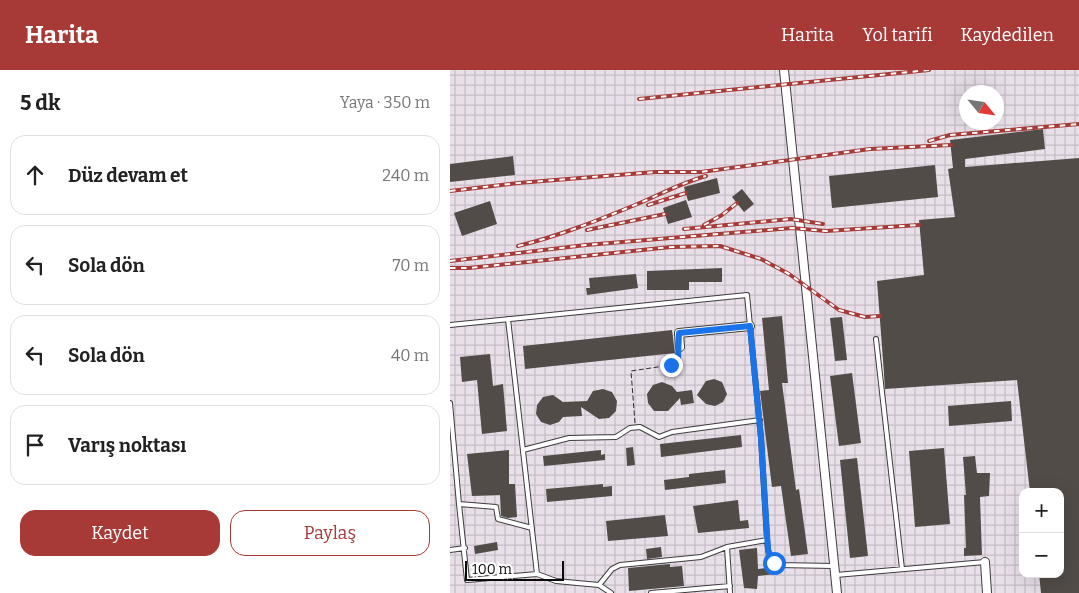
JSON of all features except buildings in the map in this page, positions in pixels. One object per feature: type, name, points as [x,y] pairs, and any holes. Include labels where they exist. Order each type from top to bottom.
[{"type":"street","points":[[784,70],[837,593]]},
{"type":"street","points":[[680,347],[679,333],[750,326]]},
{"type":"street","points":[[985,562],[987,593]]},
{"type":"lane","points":[[450,325],[747,295],[760,420],[768,554],[777,564],[835,566]]},
{"type":"lane","points":[[508,319],[537,574]]},
{"type":"lane","points":[[876,340],[902,569]]},
{"type":"lane","points":[[450,404],[465,548],[466,580],[537,574],[556,581],[599,585],[611,593]]},
{"type":"lane","points":[[523,450],[569,438],[616,437],[640,427],[659,437],[672,432],[760,420]]},
{"type":"lane","points":[[459,504],[496,506],[498,519],[532,528]]},
{"type":"lane","points":[[599,585],[612,569],[620,565],[701,557],[727,547],[767,540]]},
{"type":"lane","points":[[727,547],[730,593]]},
{"type":"lane","points":[[450,550],[465,548]]},
{"type":"lane","points":[[836,575],[985,562]]},
{"type":"lane","points":[[651,593],[730,586]]},
{"type":"path","points":[[635,428],[631,371],[671,365],[678,359],[680,347]]},
{"type":"shaded area","points":[[450,70],[1079,70],[1079,593],[450,593]]},
{"type":"railway","points":[[639,99],[929,70]]},
{"type":"railway","points":[[929,141],[950,135],[1079,124]]},
{"type":"railway","points":[[450,191],[518,183],[655,172],[701,172],[870,149],[951,145]]},
{"type":"railway","points":[[518,246],[577,228],[706,176]]},
{"type":"railway","points":[[648,205],[686,193]]},
{"type":"railway","points":[[704,225],[722,215],[737,203]]},
{"type":"railway","points":[[587,230],[665,214]]},
{"type":"railway","points":[[684,229],[791,219],[823,224]]},
{"type":"railway","points":[[450,261],[586,245],[792,228],[826,231],[919,225]]},
{"type":"railway","points":[[450,268],[469,268],[671,247],[720,246],[761,259],[789,274],[839,310],[865,317],[880,316]]},
{"type":"route","points":[[671,365],[678,359],[680,347],[679,333],[750,326],[761,438],[768,554],[774,563]]}]
